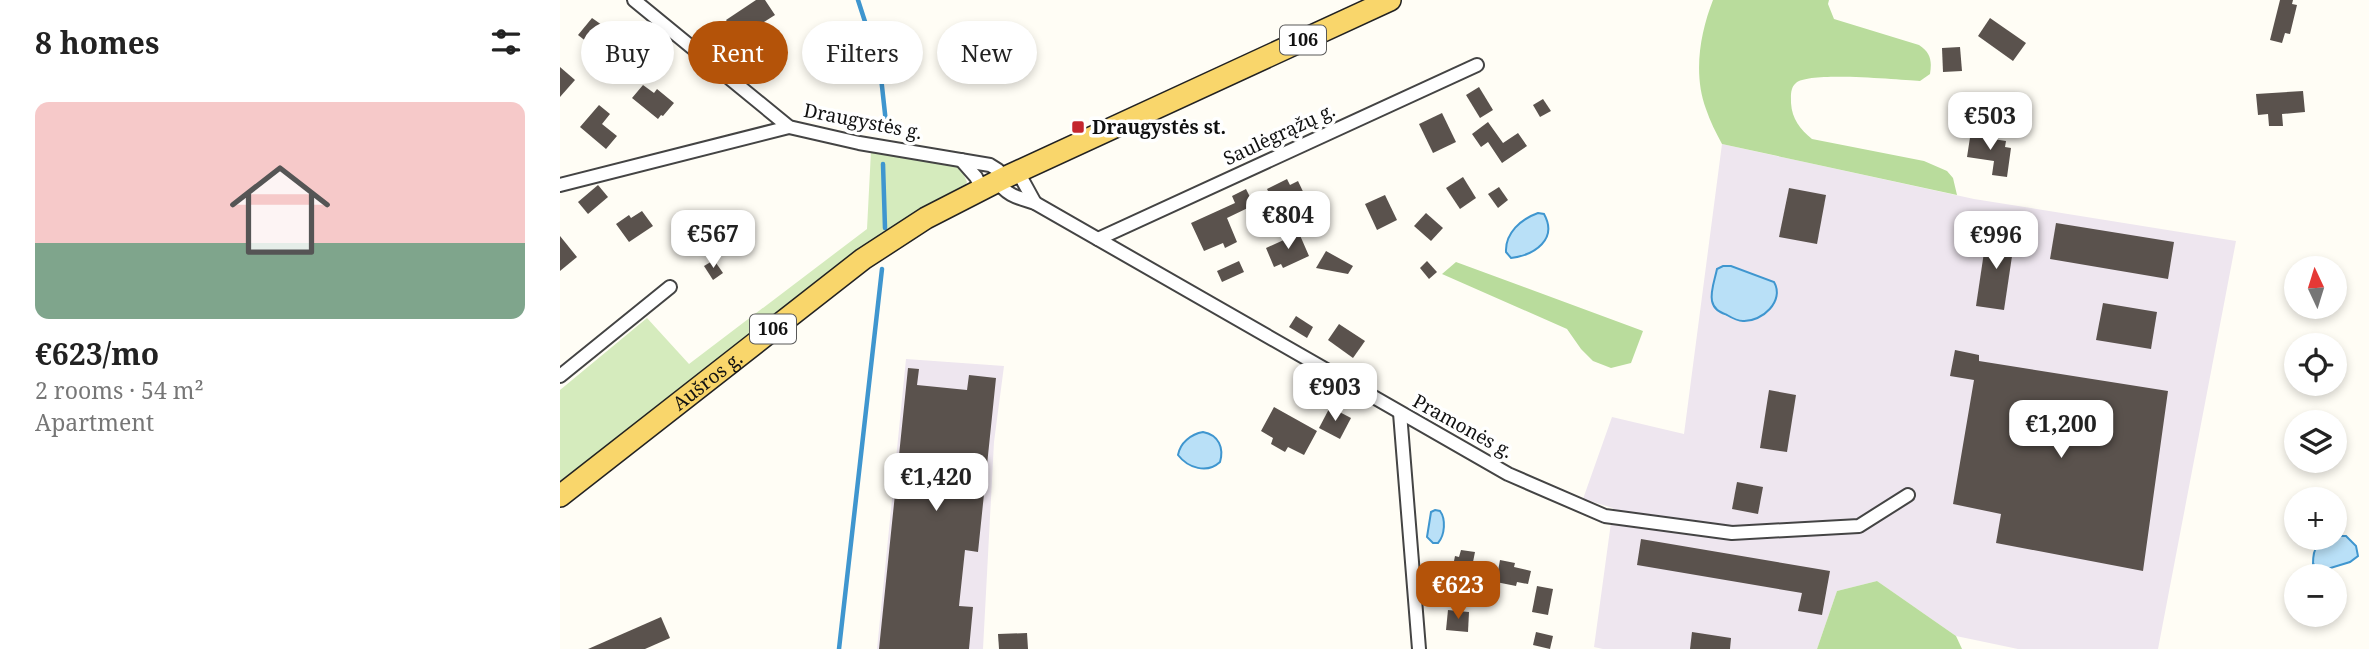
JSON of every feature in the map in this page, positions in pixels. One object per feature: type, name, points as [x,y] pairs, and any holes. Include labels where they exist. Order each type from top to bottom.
[{"type":"main road","name":"106","points":[[1000,180],[1390,0]]},
{"type":"main road","name":"Aušros g.","points":[[560,496],[863,259],[926,218],[1000,180]]},
{"type":"street","name":"Draugystės g.","points":[[634,0],[789,127],[859,143],[990,165],[998,170],[1000,180]]},
{"type":"street","name":"Saulėgrąžų g.","points":[[1098,239],[1476,65]]},
{"type":"street","points":[[560,185],[789,127]]},
{"type":"street","points":[[961,160],[976,177],[1000,180],[1035,203]]},
{"type":"street","name":"Pramonės g.","points":[[1000,180],[1003,190],[1010,195],[1035,203],[1508,474],[1605,516],[1732,533],[1859,526],[1909,495]]},
{"type":"street","points":[[560,376],[670,287]]},
{"type":"street","points":[[1400,413],[1419,649]]},
{"type":"shaded area","points":[[1722,144],[1974,199],[2236,241],[2158,649],[2018,649],[1956,636],[1877,581],[1837,591],[1817,649],[1594,647],[1613,508],[1583,499],[1612,417],[1684,434]]},
{"type":"shaded area","points":[[906,359],[1004,366],[994,442],[983,649],[877,649]]},
{"type":"green space","points":[[1713,0],[1829,0],[1834,19],[1923,48],[1930,58],[1931,69],[1930,74],[1920,81],[1836,77],[1804,79],[1793,87],[1793,114],[1797,123],[1812,139],[1924,161],[1947,171],[1953,178],[1957,195],[1722,144],[1702,96],[1699,68],[1702,40]]},
{"type":"green space","points":[[871,151],[957,166],[967,182],[964,188],[560,481],[560,390],[647,318],[689,364],[867,229]]},
{"type":"green space","points":[[1456,262],[1643,331],[1631,363],[1611,368],[1593,361],[1567,329],[1442,274]]},
{"type":"green space","points":[[1877,581],[1956,636],[1962,649],[1817,649],[1837,591]]},
{"type":"water","points":[[1538,213],[1544,214],[1548,223],[1546,238],[1536,249],[1511,258],[1506,252],[1506,245],[1511,233],[1520,223]]},
{"type":"water","points":[[1731,266],[1774,282],[1776,296],[1770,309],[1757,318],[1743,321],[1716,309],[1712,301],[1712,289],[1717,269]]},
{"type":"water","points":[[1203,432],[1216,439],[1221,452],[1220,462],[1209,468],[1192,466],[1178,455],[1187,440]]},
{"type":"water","points":[[1440,511],[1444,523],[1438,543],[1433,543],[1427,537],[1431,512]]},
{"type":"water","points":[[2347,537],[2356,546],[2358,556],[2344,564],[2313,564],[2315,551],[2347,550]]},
{"type":"building","points":[[756,0],[765,0],[775,15],[766,21],[726,20]]},
{"type":"building","points":[[2280,0],[2293,0],[2292,4],[2297,5],[2290,34],[2285,33],[2282,43],[2270,40]]},
{"type":"building","points":[[1990,18],[2026,43],[2013,61],[1978,36]]},
{"type":"building","points":[[1960,47],[1962,71],[1943,72],[1942,48]]},
{"type":"building","points":[[560,67],[575,80],[560,97]]},
{"type":"building","points":[[643,85],[654,93],[657,89],[674,103],[658,119],[632,98]]},
{"type":"building","points":[[1479,87],[1493,110],[1480,118],[1466,95]]},
{"type":"building","points":[[2303,91],[2305,112],[2282,114],[2283,126],[2269,126],[2268,114],[2258,115],[2256,94]]},
{"type":"building","points":[[1543,99],[1551,111],[1540,117],[1533,105]]},
{"type":"building","points":[[599,105],[610,114],[602,124],[617,136],[606,149],[580,127]]},
{"type":"building","points":[[1442,113],[1456,142],[1433,153],[1419,124]]},
{"type":"building","points":[[1488,122],[1503,143],[1518,133],[1527,146],[1502,163],[1488,142],[1481,147],[1472,134]]},
{"type":"building","points":[[1971,131],[1993,134],[1993,139],[2006,141],[2005,147],[2011,148],[2007,177],[1992,175],[1994,161],[1967,157]]},
{"type":"building","points":[[1463,177],[1476,198],[1460,209],[1446,188]]},
{"type":"building","points":[[1287,179],[1290,185],[1298,181],[1308,202],[1300,205],[1303,211],[1283,221],[1267,189]]},
{"type":"building","points":[[598,185],[608,197],[588,214],[578,202]]},
{"type":"building","points":[[1499,187],[1508,200],[1498,208],[1488,194]]},
{"type":"building","points":[[1789,188],[1826,195],[1817,244],[1779,237]]},
{"type":"building","points":[[1246,189],[1254,205],[1227,218],[1237,242],[1225,248],[1223,243],[1204,251],[1191,223],[1235,203],[1232,196]]},
{"type":"building","points":[[1385,195],[1397,220],[1377,230],[1365,204]]},
{"type":"building","points":[[642,211],[653,226],[629,242],[616,224],[629,215],[631,218]]},
{"type":"building","points":[[1426,213],[1443,228],[1431,241],[1414,226]]},
{"type":"building","points":[[2056,223],[2174,242],[2168,279],[2050,259]]},
{"type":"building","points":[[1987,232],[2015,236],[2004,310],[1976,306]]},
{"type":"building","points":[[1299,233],[1309,256],[1283,268],[1281,264],[1274,267],[1266,248]]},
{"type":"building","points":[[560,236],[577,257],[560,271]]},
{"type":"building","points":[[1326,251],[1353,266],[1348,274],[1316,268]]},
{"type":"building","points":[[714,260],[723,273],[713,280],[704,266]]},
{"type":"building","points":[[1239,261],[1244,272],[1222,282],[1217,271]]},
{"type":"building","points":[[1427,261],[1437,272],[1429,279],[1420,268]]},
{"type":"building","points":[[2103,303],[2157,312],[2151,349],[2096,340]]},
{"type":"building","points":[[1296,316],[1313,327],[1307,338],[1289,327]]},
{"type":"building","points":[[1339,324],[1365,341],[1353,358],[1328,340]]},
{"type":"building","points":[[1955,350],[1979,355],[1979,361],[2168,391],[2143,571],[1996,543],[2001,514],[1953,504],[1974,380],[1950,376]]},
{"type":"building","points":[[908,368],[919,369],[917,385],[967,390],[969,375],[996,378],[978,552],[965,550],[959,606],[973,607],[969,649],[879,649]]},
{"type":"building","points":[[1769,390],[1796,395],[1787,452],[1760,448]]},
{"type":"building","points":[[1274,407],[1317,431],[1304,455],[1288,447],[1285,452],[1271,444],[1273,438],[1261,431]]},
{"type":"building","points":[[1330,407],[1351,418],[1340,439],[1319,428]]},
{"type":"building","points":[[1737,482],[1763,487],[1758,514],[1732,509]]},
{"type":"building","points":[[1641,539],[1830,571],[1822,615],[1798,611],[1802,593],[1637,565]]},
{"type":"building","points":[[1461,550],[1475,552],[1468,587],[1446,582],[1449,565],[1453,566],[1455,556],[1459,557]]},
{"type":"building","points":[[1500,560],[1515,563],[1514,567],[1531,571],[1528,584],[1517,582],[1516,586],[1496,582]]},
{"type":"building","points":[[1537,586],[1553,589],[1548,615],[1532,612]]},
{"type":"building","points":[[1448,610],[1469,612],[1468,632],[1446,630]]},
{"type":"building","points":[[661,617],[670,638],[645,649],[588,649]]},
{"type":"building","points":[[1536,632],[1553,636],[1550,649],[1533,645]]},
{"type":"building","points":[[1692,632],[1731,638],[1730,649],[1690,649]]},
{"type":"building","points":[[1027,633],[1028,649],[999,649],[998,634]]},
{"type":"waterway","points":[[858,0],[880,68],[887,132]]},
{"type":"waterway","points":[[883,164],[885,228]]},
{"type":"waterway","points":[[839,649],[882,269]]},
{"type":"place","name":"Draugystės st.","points":[[1078,127]]}]
